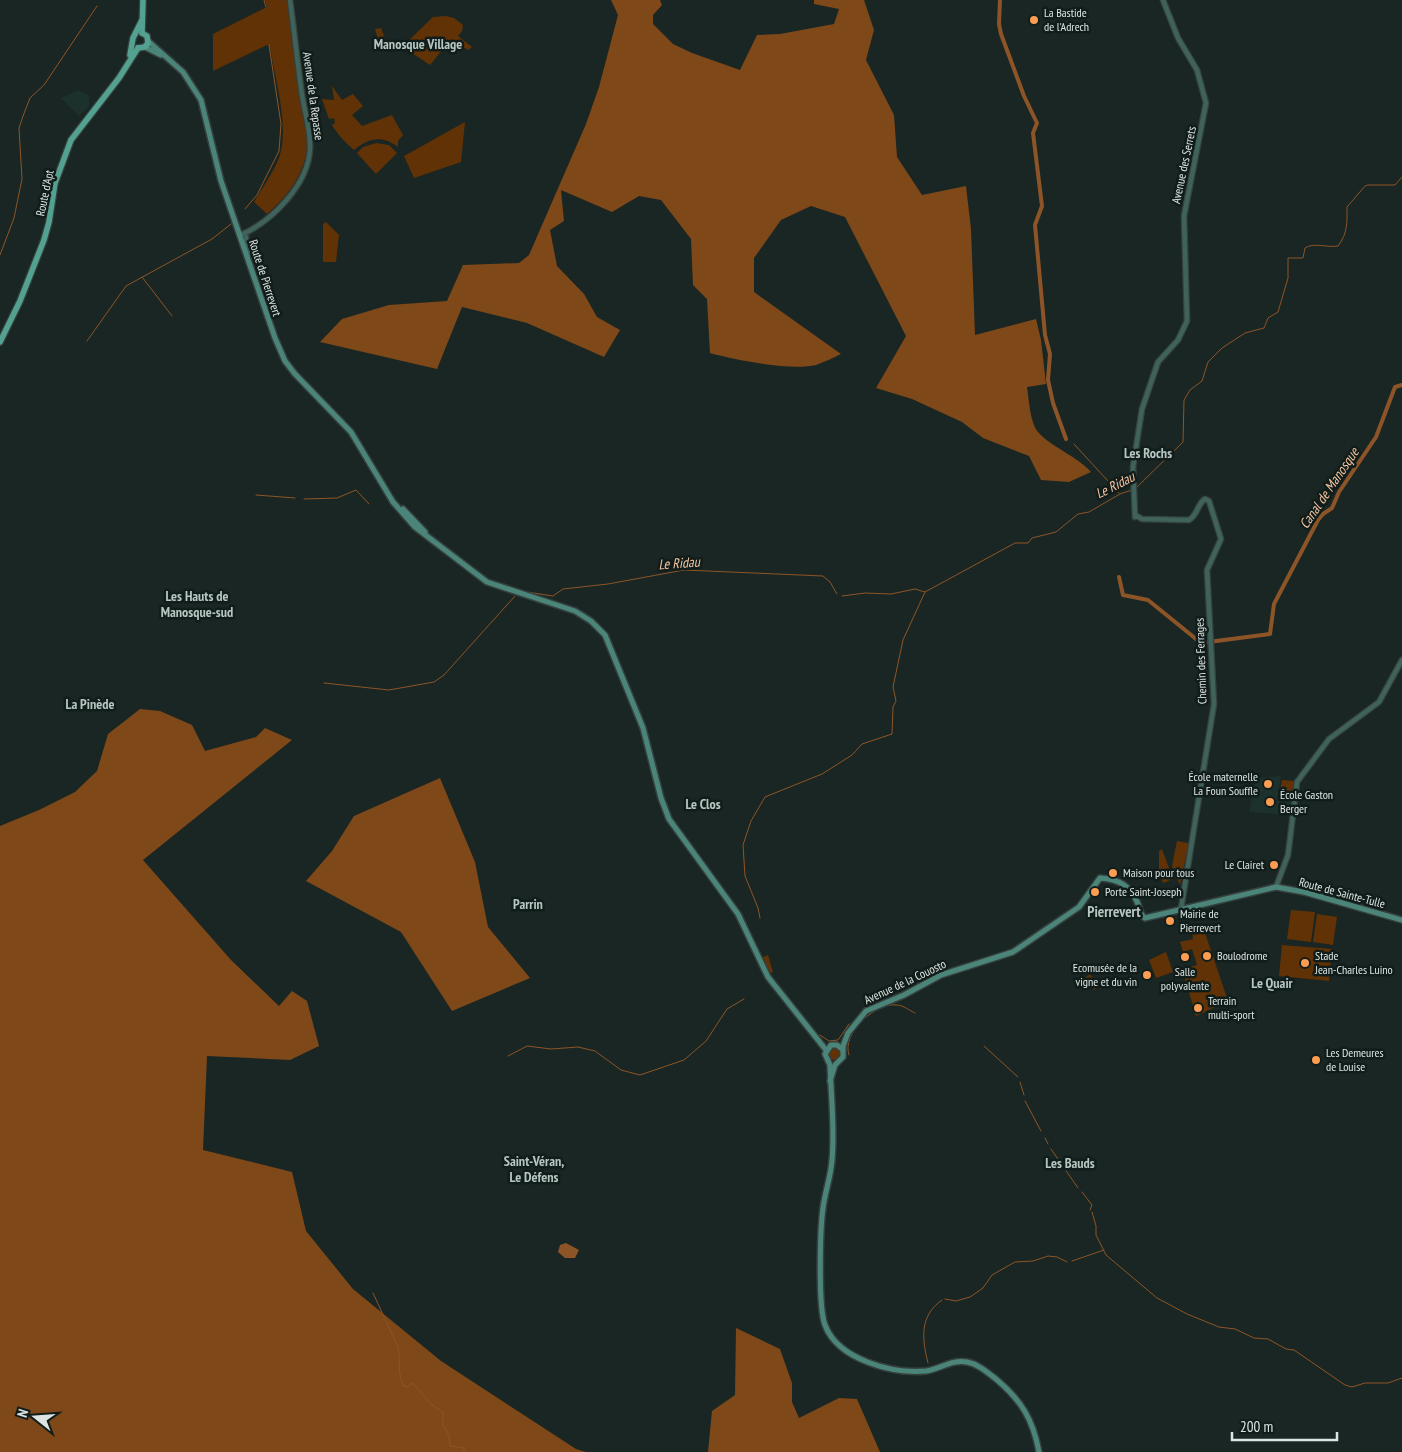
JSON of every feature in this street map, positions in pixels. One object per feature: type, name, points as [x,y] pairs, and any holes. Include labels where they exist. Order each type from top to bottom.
[{"type":"main road","name":"Route d'Apt","points":[[142,33],[143,0]]},
{"type":"main road","name":"Route d'Apt","points":[[0,342],[17,307],[44,240],[56,183],[71,140],[119,78],[138,43],[142,20]]},
{"type":"main road","points":[[142,33],[148,40],[138,43],[142,33]]},
{"type":"main road","name":"Route de Pierrevert","points":[[148,40],[186,75],[201,100],[221,181],[243,237],[248,258],[275,338],[285,361],[351,432],[382,482],[407,516],[452,556],[474,574],[493,585],[575,611],[590,621],[605,635],[644,728],[661,798],[669,819],[738,914],[768,977],[826,1050]]},
{"type":"main road","name":"Route de Pierrevert","points":[[138,43],[170,60]]},
{"type":"main road","name":"Route de Sainte-Tulle","points":[[1099,879],[1117,879],[1123,883],[1136,898],[1144,918],[1276,888],[1297,890],[1402,920]]},
{"type":"main road","name":"Avenue de la Couosto","points":[[834,1045],[848,1033],[863,1014],[874,1007],[904,996],[941,975],[1003,956],[1026,944],[1079,907],[1099,879]]},
{"type":"main road","name":"Avenue de la Couosto","points":[[842,1049],[848,1033]]},
{"type":"main road","points":[[814,1036],[842,1049],[843,1057],[837,1062],[830,1081]]},
{"type":"main road","points":[[834,1045],[826,1050],[826,1056],[829,1061],[833,1154],[822,1216],[823,1316],[830,1336],[849,1353],[882,1366],[926,1371],[965,1361],[979,1366],[1009,1390],[1022,1405],[1029,1419],[1039,1452]]},
{"type":"main road","points":[[829,1061],[837,1062]]},
{"type":"street","name":"Avenue de la Repasse","points":[[243,237],[279,207],[290,195],[304,175],[310,154],[310,138],[302,95],[290,0]]},
{"type":"street","name":"Avenue des Serrets","points":[[1136,515],[1134,461],[1148,388],[1158,362],[1178,340],[1186,326],[1188,316],[1184,216],[1206,98],[1197,70],[1178,38],[1163,0]]},
{"type":"street","name":"Chemin des Ferrages","points":[[1136,515],[1142,519],[1189,520],[1196,514],[1202,500],[1209,501],[1212,517],[1222,539],[1207,570],[1214,704],[1181,909]]},
{"type":"street","points":[[1276,888],[1288,855],[1297,782],[1329,739],[1379,702],[1402,660]]},
{"type":"shaded area","points":[[265,0],[287,0],[308,142],[304,164],[295,182],[283,199],[267,214],[254,202],[279,158],[283,132],[270,47],[267,45],[213,71],[213,34],[267,7]]},
{"type":"shaded area","points":[[611,0],[660,0],[662,5],[653,15],[653,24],[673,44],[692,53],[740,70],[757,35],[780,34],[834,24],[839,9],[814,4],[814,0],[864,0],[874,30],[866,60],[894,115],[897,157],[922,195],[966,186],[971,229],[975,335],[1036,319],[1041,340],[1046,384],[1027,387],[1033,423],[1043,437],[1079,461],[1091,472],[1069,482],[1041,480],[1029,456],[983,438],[962,422],[912,399],[876,388],[906,336],[845,217],[811,206],[781,220],[754,258],[754,292],[841,354],[816,365],[778,366],[710,353],[707,299],[693,285],[691,239],[661,200],[639,196],[612,212],[561,190],[564,221],[550,230],[557,266],[584,294],[597,317],[620,330],[604,357],[527,323],[462,307],[437,369],[320,342],[342,319],[389,305],[447,301],[463,265],[519,263],[529,255],[586,124],[599,87],[618,15]]},
{"type":"shaded area","points":[[446,16],[454,18],[463,25],[462,31],[458,36],[472,47],[468,50],[451,39],[430,65],[409,51],[387,49],[382,52],[375,29],[381,28],[385,39],[403,46],[433,17]]},
{"type":"shaded area","points":[[332,86],[342,100],[353,94],[363,106],[352,115],[362,126],[392,115],[403,135],[398,141],[398,147],[386,141],[376,140],[365,143],[354,150],[332,125],[335,123],[334,118],[329,119],[322,99],[334,100]]},
{"type":"shaded area","points":[[78,90],[89,95],[89,107],[79,116],[61,98]]},
{"type":"shaded area","points":[[465,122],[461,162],[414,178],[404,156]]},
{"type":"shaded area","points":[[376,143],[389,145],[397,153],[376,174],[357,153],[363,147]]},
{"type":"shaded area","points":[[326,222],[339,235],[336,262],[323,262],[323,224]]},
{"type":"shaded area","points":[[140,709],[160,711],[192,725],[205,751],[256,737],[265,728],[292,740],[143,860],[231,960],[279,1006],[292,991],[307,1001],[319,1046],[290,1060],[207,1056],[203,1150],[292,1172],[306,1231],[353,1289],[441,1361],[576,1449],[586,1452],[0,1452],[0,826],[39,810],[75,792],[97,771],[108,734]]},
{"type":"shaded area","name":"École Gaston Berger","points":[[1281,776],[1277,800],[1291,801],[1290,811],[1287,810],[1287,815],[1249,812],[1256,778]]},
{"type":"shaded area","points":[[440,778],[475,862],[488,927],[530,978],[452,1011],[401,932],[306,881],[332,851],[354,816]]},
{"type":"shaded area","points":[[1282,780],[1294,781],[1291,800],[1279,799]]},
{"type":"shaded area","points":[[1177,841],[1189,843],[1180,885],[1172,866]]},
{"type":"shaded area","points":[[1162,849],[1173,879],[1163,883],[1159,872],[1159,851]]},
{"type":"shaded area","name":"Stade Jean-Charles Luino","points":[[1291,910],[1315,912],[1311,942],[1287,939]]},
{"type":"shaded area","points":[[1317,914],[1337,917],[1333,945],[1313,942]]},
{"type":"shaded area","points":[[1203,927],[1228,1001],[1196,1016],[1182,969],[1197,965],[1192,949],[1183,952],[1180,942],[1193,939],[1192,931]]},
{"type":"shaded area","name":"Stade Jean-Charles Luino","points":[[1282,945],[1332,949],[1329,981],[1279,976]]},
{"type":"shaded area","points":[[1166,952],[1173,972],[1156,978],[1149,960]]},
{"type":"shaded area","points":[[768,955],[773,972],[768,974],[761,958]]},
{"type":"shaded area","points":[[1090,974],[1099,987],[1094,990],[1085,978]]},
{"type":"shaded area","points":[[832,1048],[836,1048],[840,1054],[836,1060],[832,1060],[828,1056],[828,1052]]},
{"type":"shaded area","points":[[566,1243],[579,1250],[575,1258],[565,1258],[558,1252],[560,1245]]},
{"type":"shaded area","points":[[736,1328],[780,1349],[792,1383],[792,1402],[799,1418],[839,1398],[857,1399],[880,1452],[708,1452],[712,1411],[735,1395]]},
{"type":"waterway","points":[[264,0],[266,7]]},
{"type":"waterway","name":"Canal de Manosque","points":[[1000,0],[999,24],[1001,34],[1024,96],[1037,123],[1033,133],[1042,206],[1035,225],[1045,335],[1050,354],[1048,380],[1053,403],[1066,439]]},
{"type":"waterway","points":[[0,255],[14,218],[22,179],[19,128],[30,98],[44,85],[97,6]]},
{"type":"waterway","points":[[245,209],[257,195],[279,151],[281,124],[269,45]]},
{"type":"waterway","name":"Le Ridau","points":[[1136,488],[1183,442],[1184,400],[1190,390],[1202,381],[1208,362],[1222,348],[1245,333],[1264,328],[1268,318],[1278,312],[1288,278],[1288,258],[1303,258],[1305,248],[1309,246],[1338,246],[1345,232],[1347,207],[1365,186],[1395,185],[1402,177]]},
{"type":"waterway","points":[[87,341],[126,286],[212,239],[231,224]]},
{"type":"waterway","points":[[142,277],[172,316]]},
{"type":"waterway","name":"Canal de Manosque","points":[[1119,577],[1123,595],[1148,600],[1201,643],[1270,634],[1274,604],[1318,520],[1332,508],[1339,492],[1376,437],[1395,387],[1402,385]]},
{"type":"waterway","points":[[1074,444],[1119,493]]},
{"type":"waterway","points":[[304,499],[337,498],[356,490],[369,504]]},
{"type":"waterway","name":"Le Ridau","points":[[842,596],[865,593],[891,594],[915,589],[925,592],[1015,543],[1028,543],[1032,538],[1056,532],[1078,514],[1089,512],[1120,494],[1132,490]]},
{"type":"waterway","points":[[256,495],[295,498]]},
{"type":"waterway","name":"Le Ridau","points":[[520,591],[553,596],[563,589],[608,584],[684,570],[823,576],[830,582],[837,594]]},
{"type":"waterway","points":[[760,918],[745,876],[743,845],[751,821],[765,797],[822,774],[852,755],[862,744],[892,734],[893,707],[896,701],[893,687],[903,640],[925,592]]},
{"type":"waterway","name":"Le Ridau","points":[[324,683],[389,690],[434,682],[444,675],[515,596]]},
{"type":"waterway","points":[[508,1056],[527,1046],[551,1049],[578,1047],[595,1051],[621,1070],[640,1075],[684,1060],[706,1041],[727,1009],[744,999]]},
{"type":"waterway","points":[[849,1055],[850,1037],[870,1014],[889,1005],[899,1005],[915,1013]]},
{"type":"waterway","points":[[820,1035],[829,1041],[838,1040],[849,1024]]},
{"type":"waterway","points":[[984,1046],[1018,1077]]},
{"type":"waterway","points":[[1020,1082],[1024,1095]]},
{"type":"waterway","points":[[1025,1101],[1041,1131]]},
{"type":"waterway","points":[[1045,1138],[1048,1144]]},
{"type":"waterway","points":[[1051,1149],[1078,1188]]},
{"type":"waterway","points":[[1082,1192],[1092,1205],[1090,1210]]},
{"type":"waterway","points":[[1092,1212],[1096,1226],[1096,1235],[1106,1255],[1157,1298],[1187,1314],[1219,1327],[1235,1329],[1254,1338],[1268,1339],[1286,1349],[1294,1350],[1345,1385],[1352,1387],[1365,1383],[1388,1383],[1402,1378]]},
{"type":"waterway","points":[[1072,1261],[1104,1250]]},
{"type":"waterway","points":[[945,1299],[956,1301],[970,1297],[983,1288],[992,1275],[1015,1262],[1033,1261],[1048,1256],[1057,1257],[1067,1262]]},
{"type":"waterway","points":[[373,1293],[398,1347],[400,1375],[403,1385],[408,1387],[413,1383],[432,1405],[443,1412],[443,1425],[449,1435],[450,1446],[464,1448],[464,1452]]},
{"type":"waterway","points":[[928,1363],[924,1345],[924,1328],[929,1313],[942,1300]]},
{"type":"place","name":"La Bastide de l'Adrech","points":[[1034,20]]},
{"type":"place","name":"École maternelle La Foun Souffle","points":[[1268,784]]},
{"type":"place","name":"École Gaston Berger","points":[[1270,802]]},
{"type":"place","name":"Le Clairet","points":[[1274,865]]},
{"type":"place","name":"Maison pour tous","points":[[1113,873]]},
{"type":"place","name":"Porte Saint-Joseph","points":[[1095,892]]},
{"type":"place","name":"Mairie de Pierrevert","points":[[1170,921]]},
{"type":"place","name":"Boulodrome","points":[[1207,956]]},
{"type":"place","name":"Salle polyvalente","points":[[1185,957]]},
{"type":"place","name":"Stade Jean-Charles Luino","points":[[1305,963]]},
{"type":"place","name":"Ecomusée de la vigne et du vin","points":[[1147,975]]},
{"type":"place","name":"Terrain multi-sport","points":[[1198,1008]]},
{"type":"place","name":"Les Demeures de Louise","points":[[1316,1060]]},
{"type":"district","name":"Manosque Village","points":[[418,44]]},
{"type":"district","name":"Les Rochs","points":[[1148,453]]},
{"type":"district","name":"Les Hauts de Manosque-sud","points":[[197,604]]},
{"type":"district","name":"La Pinède","points":[[90,704]]},
{"type":"district","name":"Le Clos","points":[[703,804]]},
{"type":"district","name":"Parrin","points":[[528,904]]},
{"type":"district","name":"Pierrevert","points":[[1114,912]]},
{"type":"district","name":"Le Quair","points":[[1272,983]]},
{"type":"district","name":"Les Bauds","points":[[1070,1163]]},
{"type":"district","name":"Saint-Véran, Le Défens","points":[[534,1170]]}]
